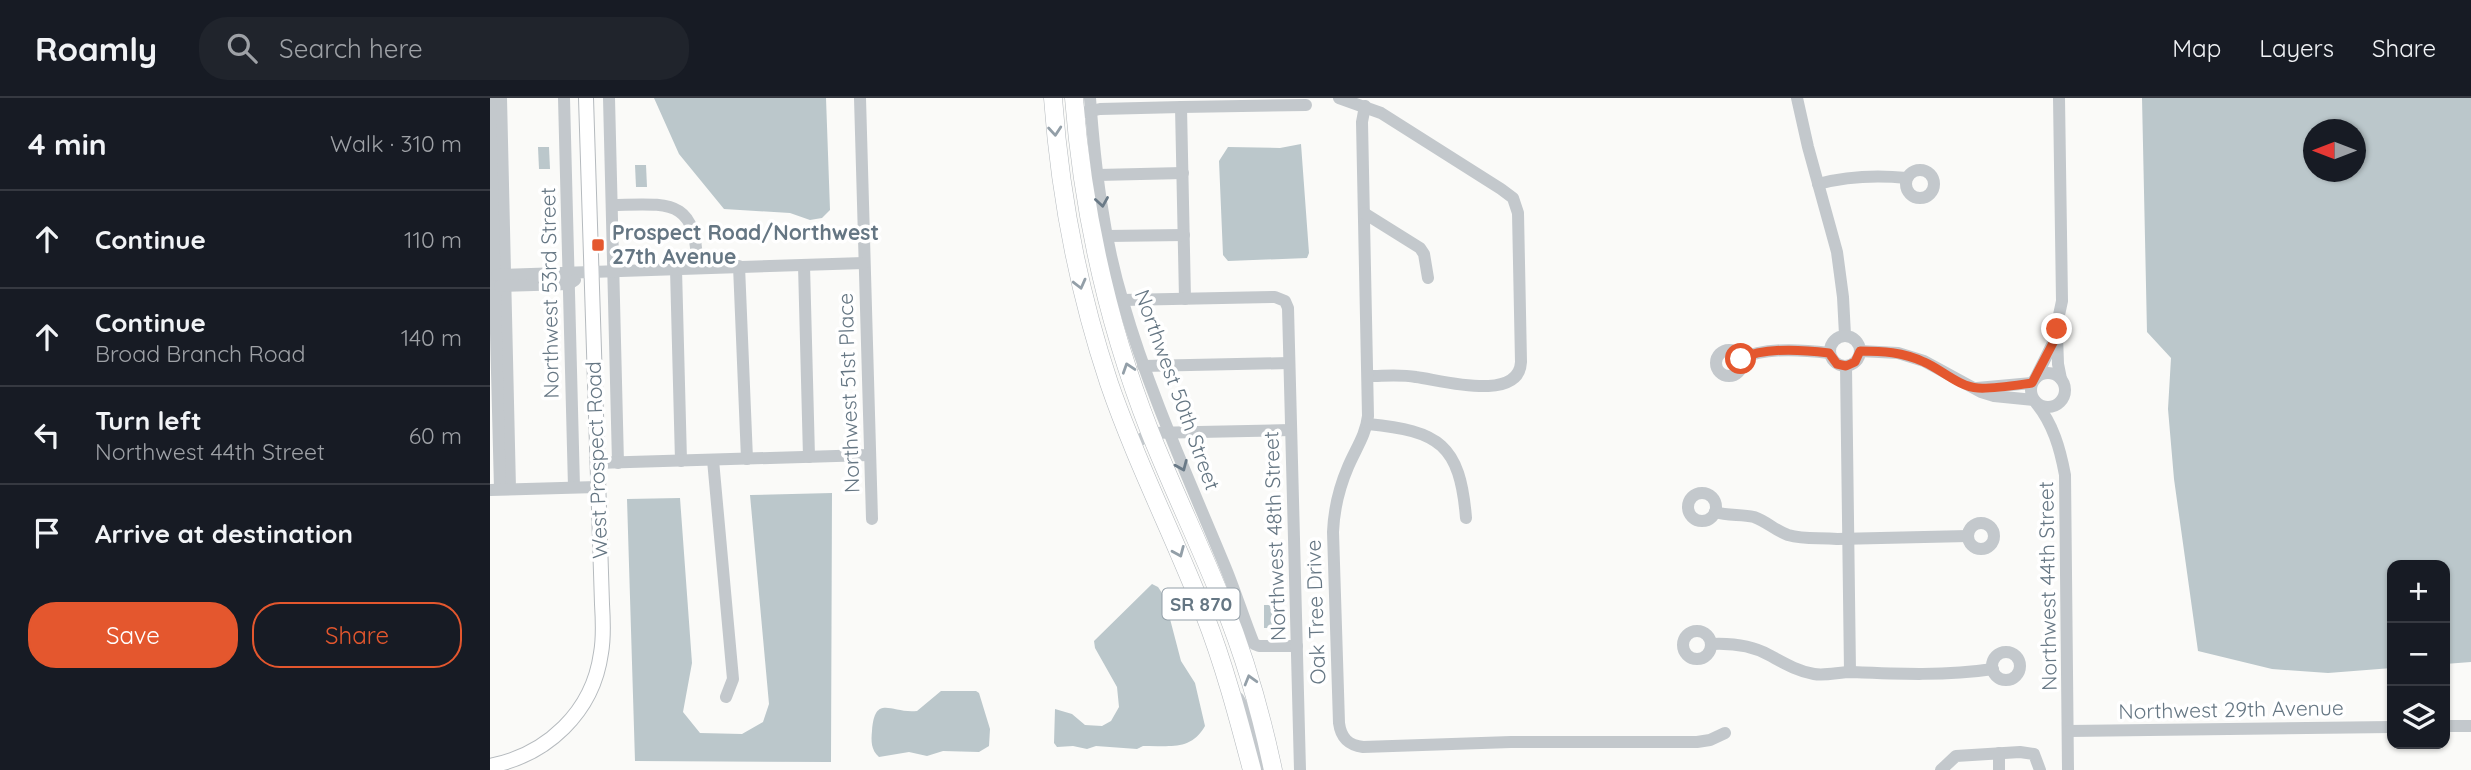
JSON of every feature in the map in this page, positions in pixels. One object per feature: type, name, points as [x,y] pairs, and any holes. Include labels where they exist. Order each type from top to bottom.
[{"type":"highway","name":"SR 870","points":[[1053,98],[1061,186],[1080,282],[1103,366],[1205,614],[1225,673],[1252,770]]},
{"type":"highway","points":[[1072,98],[1086,108]]},
{"type":"highway","name":"SR 870","points":[[1086,108],[1083,183],[1101,275],[1125,360],[1159,432],[1224,605],[1246,668],[1273,770]]},
{"type":"main road","name":"West Prospect Road","points":[[490,766],[525,755],[557,734],[580,709],[595,678],[603,638],[586,98]]},
{"type":"street","points":[[500,98],[494,132],[491,204],[497,280],[493,356],[494,427],[500,489]]},
{"type":"street","name":"Northwest 53rd Street","points":[[564,98],[574,487]]},
{"type":"street","points":[[609,98],[618,463]]},
{"type":"street","name":"Northwest 51st Place","points":[[860,98],[872,519]]},
{"type":"street","points":[[1339,98],[1381,113],[1501,188],[1513,198],[1518,219],[1521,362],[1520,370],[1514,379],[1499,384],[1460,386],[1408,376],[1368,376]]},
{"type":"street","points":[[1797,98],[1837,252],[1846,335]]},
{"type":"street","points":[[2057,329],[2058,364],[2066,393],[2062,401],[2051,408],[2040,406],[2031,393],[2053,343],[2062,301],[2059,98]]},
{"type":"street","points":[[490,99],[494,132],[500,489]]},
{"type":"street","points":[[1086,108],[1154,103],[1181,107],[1282,101],[1306,105]]},
{"type":"street","name":"Oak Tree Drive","points":[[1365,106],[1362,122],[1367,424],[1343,479],[1334,512],[1339,723],[1345,740],[1363,747],[1511,742],[1670,742],[1710,740],[1725,733]]},
{"type":"street","points":[[1122,300],[1185,299],[1181,107]]},
{"type":"street","name":"Northwest 50th Street","points":[[1086,108],[1107,236],[1159,432],[1225,566],[1254,643],[1263,646],[1297,646]]},
{"type":"street","points":[[1098,175],[1183,173]]},
{"type":"street","points":[[1818,184],[1853,177],[1907,178]]},
{"type":"street","points":[[612,205],[665,204],[682,211],[694,234],[697,268]]},
{"type":"street","points":[[1364,214],[1420,248],[1424,254],[1428,278]]},
{"type":"street","points":[[1107,236],[1184,235]]},
{"type":"street","points":[[497,280],[569,278],[591,272],[864,263]]},
{"type":"street","points":[[804,265],[809,457]]},
{"type":"street","points":[[739,266],[747,459]]},
{"type":"street","points":[[676,269],[681,461]]},
{"type":"street","name":"Northwest 48th Street","points":[[1185,299],[1276,297],[1285,301],[1288,308],[1300,770]]},
{"type":"street","points":[[1741,359],[1762,352],[1809,351],[1829,353],[1837,364],[1846,366],[1855,362],[1860,351],[1855,340],[1846,335]]},
{"type":"street","points":[[1829,353],[1832,342],[1846,335]]},
{"type":"street","points":[[1860,351],[1898,353],[1924,361],[1962,383],[2035,401]]},
{"type":"street","points":[[1143,366],[1289,363]]},
{"type":"street","points":[[1846,366],[1850,672]]},
{"type":"street","points":[[2005,392],[2048,373],[2062,379]]},
{"type":"street","name":"Northwest 44th Street","points":[[2035,401],[2057,441],[2065,475],[2070,770]]},
{"type":"street","name":"Northwest 44th Street","points":[[2057,441],[2062,401]]},
{"type":"street","points":[[1367,424],[1410,430],[1442,445],[1460,477],[1466,518]]},
{"type":"street","points":[[1133,444],[1159,432],[1291,430]]},
{"type":"street","points":[[596,463],[869,456]]},
{"type":"street","points":[[713,460],[733,679],[726,696]]},
{"type":"street","points":[[500,489],[597,486]]},
{"type":"street","points":[[1715,512],[1757,518],[1787,534],[1812,540],[1824,537],[1968,536]]},
{"type":"street","points":[[1712,644],[1743,645],[1768,654],[1783,664],[1816,675],[1850,672],[1912,674],[1993,669]]},
{"type":"street","points":[[1225,673],[1249,718],[1262,770]]},
{"type":"street","points":[[2450,726],[2471,726]]},
{"type":"street","name":"Northwest 29th Avenue","points":[[2069,731],[2387,727]]},
{"type":"street","points":[[1941,770],[1956,756],[1999,753],[2034,754],[2040,770]]},
{"type":"street","points":[[1999,753],[1999,770]]},
{"type":"shaded area","points":[[654,98],[826,98],[830,210],[822,218],[810,220],[790,213],[724,209],[679,154]]},
{"type":"shaded area","points":[[2142,98],[2471,98],[2471,662],[2450,664],[2450,560],[2387,560],[2387,668],[2328,673],[2272,669],[2198,651],[2174,479],[2168,409],[2171,358],[2147,332]]},
{"type":"shaded area","points":[[1301,144],[1309,253],[1307,258],[1228,261],[1223,255],[1219,161],[1228,147],[1280,148]]},
{"type":"shaded area","points":[[538,147],[549,147],[550,169],[539,169]]},
{"type":"shaded area","points":[[635,165],[646,165],[647,187],[636,187]]},
{"type":"shaded area","points":[[832,493],[831,762],[635,761],[627,499],[680,498],[692,663],[683,712],[700,733],[742,734],[763,722],[769,704],[750,495]]},
{"type":"shaded area","points":[[1152,584],[1158,587],[1164,596],[1181,661],[1195,683],[1205,726],[1193,740],[1178,745],[1143,746],[1137,749],[1057,747],[1054,743],[1055,709],[1072,714],[1085,725],[1102,726],[1111,721],[1119,707],[1117,687],[1095,648],[1094,641]]},
{"type":"shaded area","points":[[1264,605],[1275,605],[1275,628],[1264,628]]},
{"type":"shaded area","points":[[941,691],[979,693],[990,729],[989,746],[979,752],[943,751],[927,756],[909,752],[879,757],[872,742],[877,712],[886,708],[917,711]]},
{"type":"place","name":"Prospect Road/Northwest 27th Avenue","points":[[598,245]]},
{"type":"route","points":[[1741,359],[1762,352],[1809,351],[1829,353],[1833,361],[1846,366],[1855,362],[1860,351],[1879,351],[1898,353],[1924,361],[1962,383],[1977,388],[2016,386],[2032,383],[2053,343],[2057,329]]}]
